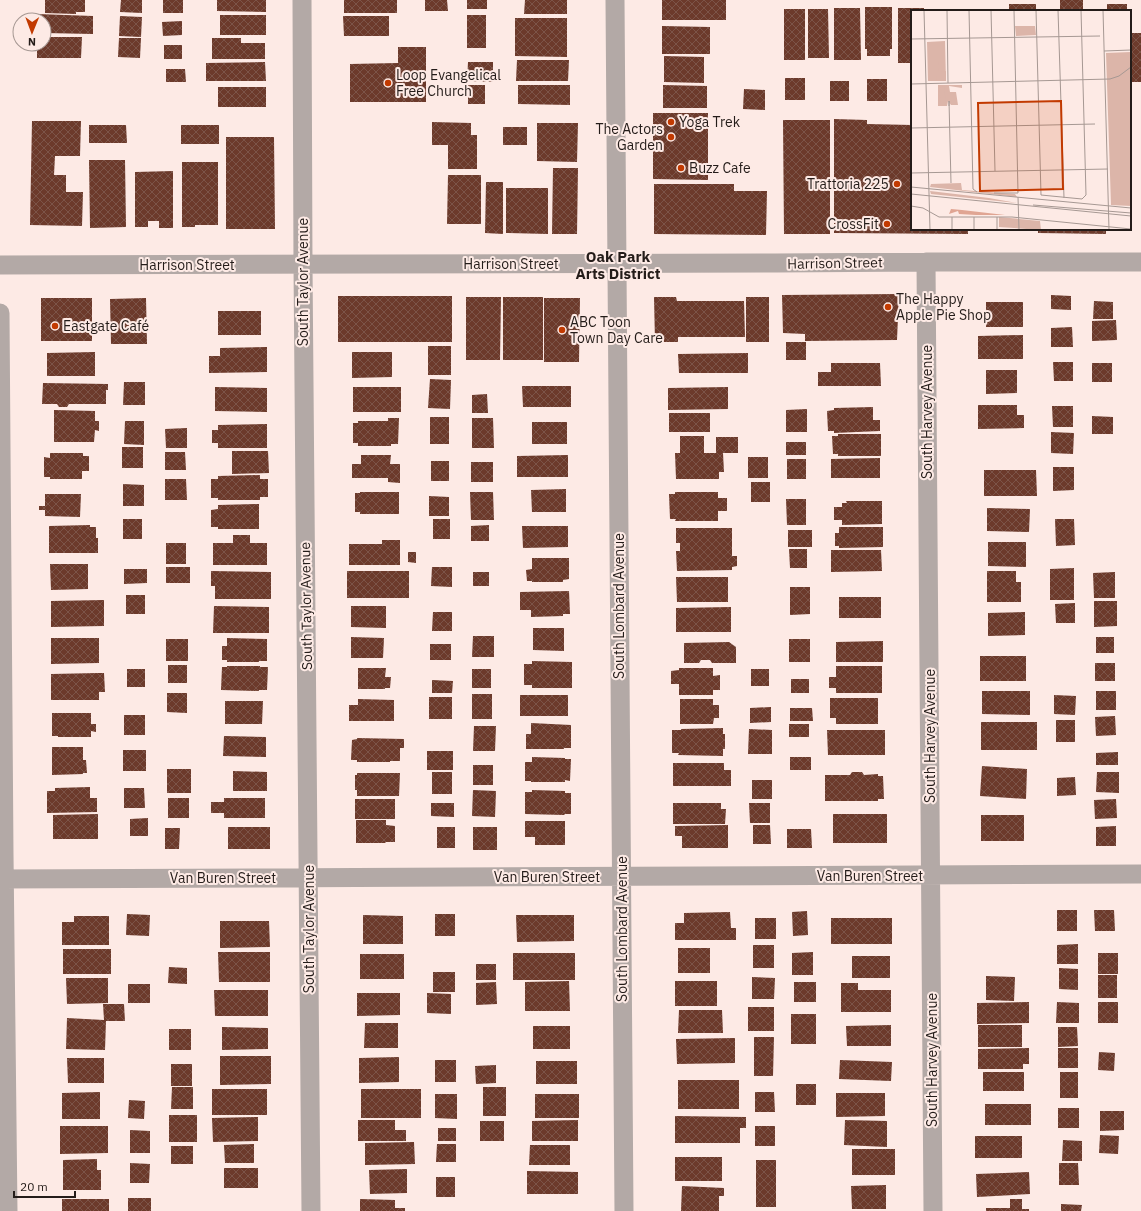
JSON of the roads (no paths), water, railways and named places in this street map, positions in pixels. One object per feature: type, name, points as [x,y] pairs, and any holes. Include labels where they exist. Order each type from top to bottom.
[{"type":"street","name":"South Taylor Avenue","points":[[302,0],[311,1211]]},
{"type":"street","name":"South Lombard Avenue","points":[[615,0],[624,1211]]},
{"type":"street","name":"South Harvey Avenue","points":[[926,262],[934,1211]]},
{"type":"street","name":"Harrison Street","points":[[0,265],[1141,262]]},
{"type":"street","points":[[0,313],[2,879],[8,1211]]},
{"type":"street","name":"Van Buren Street","points":[[2,879],[1141,874]]},
{"type":"place","name":"Loop Evangelical Free Church","points":[[388,83]]},
{"type":"place","name":"Yoga Trek","points":[[671,122]]},
{"type":"place","name":"The Actors Garden","points":[[671,137]]},
{"type":"place","name":"Buzz Cafe","points":[[681,168]]},
{"type":"place","name":"Trattoria 225","points":[[897,184]]},
{"type":"place","name":"CrossFit","points":[[887,224]]},
{"type":"place","name":"The Happy Apple Pie Shop","points":[[888,307]]},
{"type":"place","name":"Eastgate Café","points":[[55,326]]},
{"type":"place","name":"ABC Toon Town Day Care","points":[[562,330]]},
{"type":"district","name":"Oak Park Arts District","points":[[618,266]]}]
